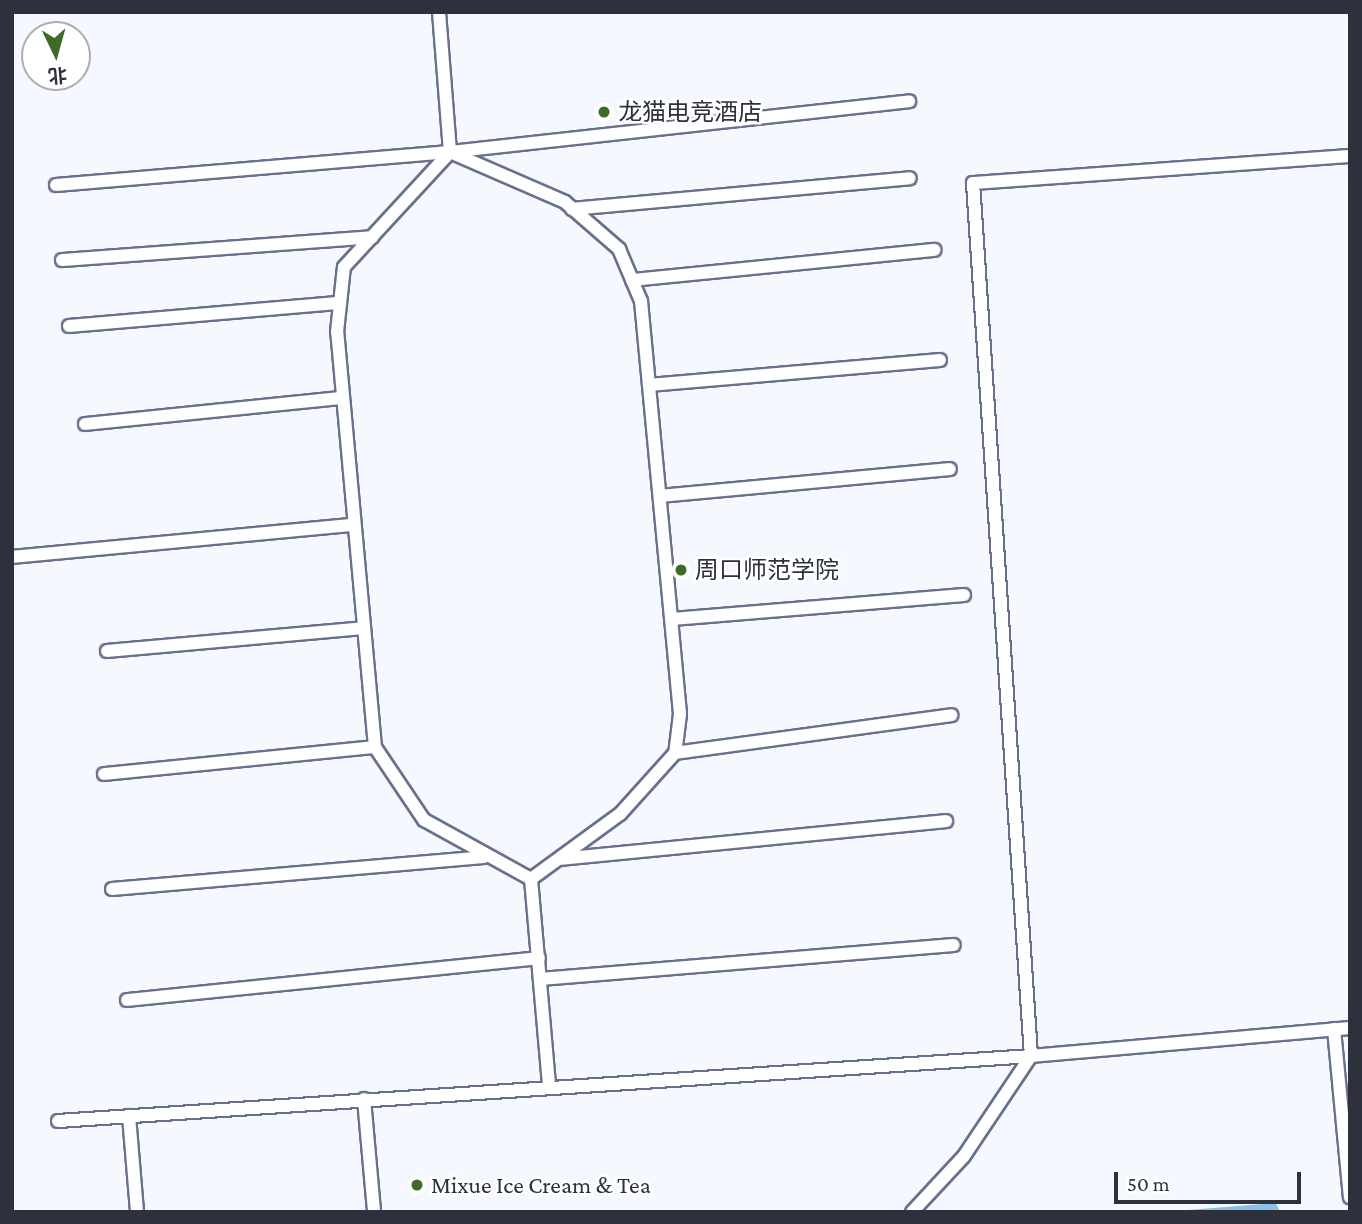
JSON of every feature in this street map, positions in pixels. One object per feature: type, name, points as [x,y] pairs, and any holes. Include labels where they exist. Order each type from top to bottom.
[{"type":"lane","points":[[439,12],[450,152],[344,267],[340,303],[342,398],[375,747],[424,820],[531,879]]},
{"type":"lane","points":[[56,185],[450,152],[909,102]]},
{"type":"lane","points":[[450,152],[572,209],[619,249],[641,301],[680,713],[675,753],[620,814],[531,879]]},
{"type":"lane","points":[[912,1212],[964,1156],[1031,1056],[973,183],[1350,156]]},
{"type":"lane","points":[[572,209],[910,178]]},
{"type":"lane","points":[[62,260],[372,237]]},
{"type":"lane","points":[[632,280],[935,250]]},
{"type":"lane","points":[[69,326],[340,303]]},
{"type":"lane","points":[[649,386],[940,360]]},
{"type":"lane","points":[[85,424],[342,398]]},
{"type":"lane","points":[[660,496],[950,469]]},
{"type":"lane","points":[[12,557],[353,525]]},
{"type":"lane","points":[[672,619],[964,596]]},
{"type":"lane","points":[[107,650],[363,628]]},
{"type":"lane","points":[[675,753],[951,715]]},
{"type":"lane","points":[[104,774],[375,747]]},
{"type":"lane","points":[[558,859],[946,821]]},
{"type":"lane","points":[[111,888],[487,857]]},
{"type":"lane","points":[[531,879],[549,1086]]},
{"type":"lane","points":[[540,979],[954,946]]},
{"type":"lane","points":[[127,1000],[539,958]]},
{"type":"lane","points":[[58,1121],[549,1086],[1031,1056],[1350,1028]]},
{"type":"lane","points":[[1334,1029],[1350,1197]]},
{"type":"lane","points":[[363,1100],[374,1212]]},
{"type":"lane","points":[[129,1116],[137,1212]]},
{"type":"building","points":[[1276,1203],[1280,1212],[1188,1212],[1188,1210]]},
{"type":"place","name":"龙猫电竞酒店","points":[[604,112]]},
{"type":"place","name":"周口师范学院","points":[[681,570]]},
{"type":"place","name":"Mixue Ice Cream & Tea","points":[[417,1185]]}]
